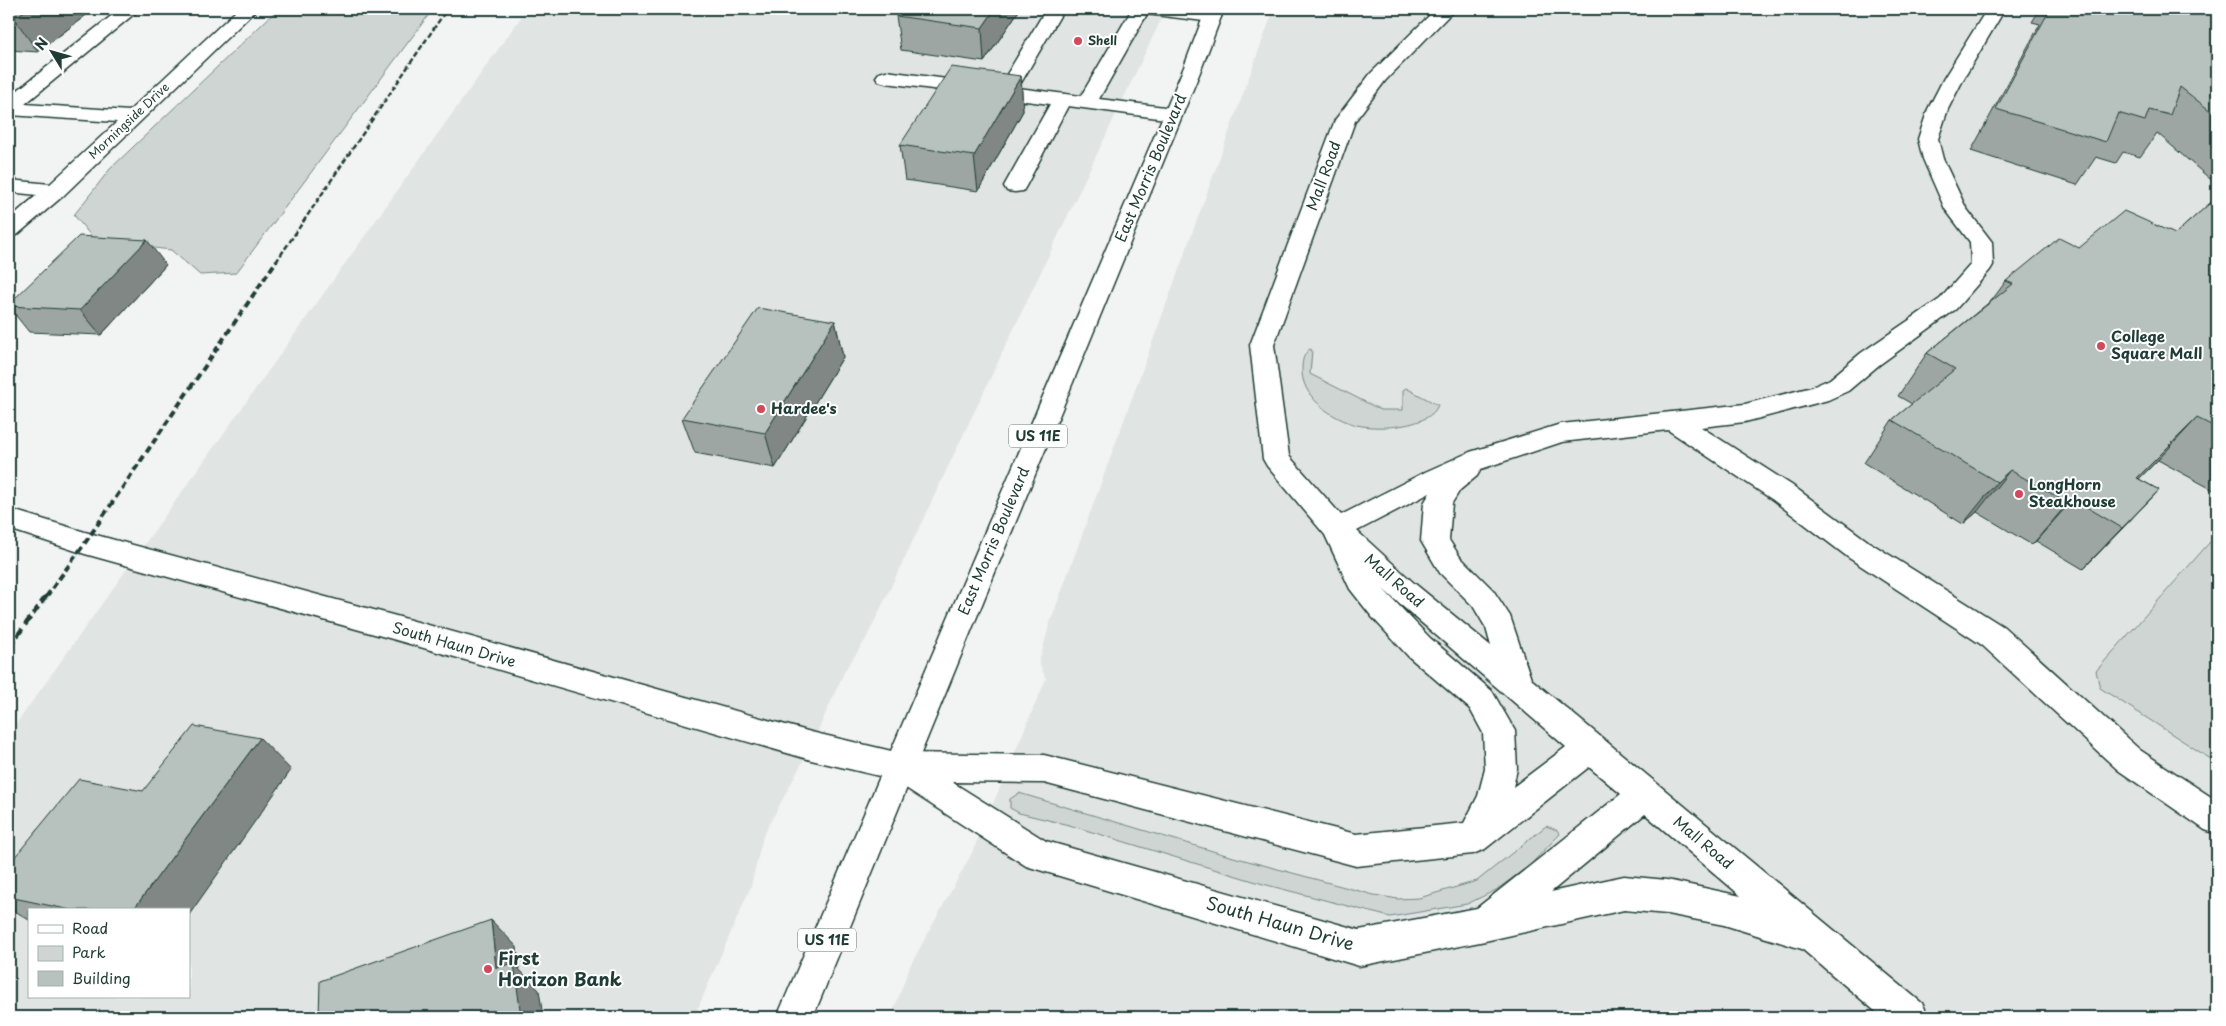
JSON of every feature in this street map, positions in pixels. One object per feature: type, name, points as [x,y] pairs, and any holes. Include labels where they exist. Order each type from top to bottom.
[{"type":"street","points":[[9,108],[131,9]]},
{"type":"street","name":"Morningside Drive","points":[[9,230],[55,191],[248,9]]},
{"type":"street","points":[[1005,93],[1055,9]]},
{"type":"street","points":[[1087,104],[1141,9]]},
{"type":"street","points":[[1148,9],[1213,13]]},
{"type":"street","name":"Mall Road","points":[[1446,9],[1416,36],[1378,78],[1345,120],[1262,345],[1276,459],[1337,529],[1404,591],[1910,1017]]},
{"type":"street","points":[[1473,838],[1494,799],[1501,769],[1499,731],[1481,700],[1419,647],[1382,609],[1360,581],[1337,529],[1434,479],[1479,459],[1561,433],[1745,413],[1819,394],[1839,385],[1870,359],[1948,304],[1982,264],[1981,242],[1956,209],[1933,159],[1928,139],[1938,109],[1954,78],[1996,9]]},
{"type":"street","name":"East Morris Boulevard","points":[[794,1017],[1173,114],[1213,13]]},
{"type":"street","points":[[886,77],[1173,114]]},
{"type":"street","points":[[1015,186],[1062,100]]},
{"type":"street","points":[[9,108],[133,117]]},
{"type":"street","points":[[9,186],[55,191]]},
{"type":"street","points":[[1674,422],[1783,493],[1859,550],[1993,636],[2129,760],[2217,819]]},
{"type":"street","points":[[1479,459],[1450,484],[1438,503],[1435,541],[1450,565],[1483,598],[1500,625],[1517,685]]},
{"type":"street","name":"South Haun Drive","points":[[9,519],[85,543],[396,628],[802,743],[900,767],[1044,770],[1184,804],[1356,850],[1473,838]]},
{"type":"street","points":[[1473,838],[1589,748]]},
{"type":"street","name":"South Haun Drive","points":[[900,767],[1038,855],[1359,948],[1485,924],[1645,794]]},
{"type":"street","points":[[1485,924],[1624,894],[1667,897],[1724,908],[1816,938]]},
{"type":"shaded area","points":[[527,9],[1166,9],[866,639],[845,670],[811,746],[763,836],[751,886],[694,1017],[9,1017],[9,734]]},
{"type":"shaded area","points":[[1274,9],[2217,9],[2217,1017],[891,1017],[910,966],[972,853],[1046,679],[1039,662],[1050,623]]},
{"type":"green space","points":[[278,9],[433,9],[236,273],[200,275],[171,250],[95,241],[74,215],[110,169]]},
{"type":"green space","points":[[1310,349],[1312,350],[1310,374],[1381,410],[1403,410],[1403,390],[1406,388],[1438,405],[1433,413],[1425,419],[1402,426],[1366,427],[1348,422],[1330,413],[1308,391],[1304,382],[1302,366],[1304,357]]},
{"type":"green space","points":[[2217,534],[2217,763],[2100,688],[2096,671]]},
{"type":"green space","points":[[1019,793],[1226,855],[1374,895],[1398,899],[1419,898],[1477,881],[1546,826],[1557,830],[1560,834],[1529,866],[1496,890],[1467,904],[1390,917],[1263,884],[1069,825],[1019,813],[1010,808],[1010,799]]},
{"type":"building","points":[[9,9],[27,9],[14,18],[9,18]]},
{"type":"building","points":[[902,9],[995,9],[982,28],[896,16]]},
{"type":"building","points":[[2050,9],[2217,9],[2217,116],[2180,87],[2170,115],[2149,110],[2145,121],[2118,113],[2106,142],[1996,109]]},
{"type":"building","points":[[951,67],[1021,76],[974,156],[900,145]]},
{"type":"building","points":[[2217,197],[2217,428],[2197,418],[2137,478],[2159,490],[2122,528],[2073,499],[2068,503],[2010,470],[1997,482],[1892,420],[1955,369],[1927,353],[2013,284],[2006,281],[2059,238],[2079,248],[2124,211],[2175,234]]},
{"type":"building","points":[[79,236],[147,240],[80,310],[9,306],[9,304]]},
{"type":"building","points":[[758,308],[835,321],[765,433],[682,418]]},
{"type":"building","points":[[194,726],[260,738],[134,908],[61,908],[9,897],[9,864],[79,779],[143,791]]},
{"type":"building","points":[[491,920],[496,968],[514,963],[521,1017],[319,1017],[320,981]]},
{"type":"railway","points":[[276,262],[447,9]]},
{"type":"railway","points":[[46,597],[85,543],[277,260]]},
{"type":"railway","points":[[9,647],[47,595]]},
{"type":"place","name":"Shell","points":[[1078,41]]},
{"type":"place","name":"College Square Mall","points":[[2101,346]]},
{"type":"place","name":"Hardee's","points":[[761,409]]},
{"type":"place","name":"LongHorn Steakhouse","points":[[2019,494]]},
{"type":"place","name":"First Horizon Bank","points":[[488,969]]}]
